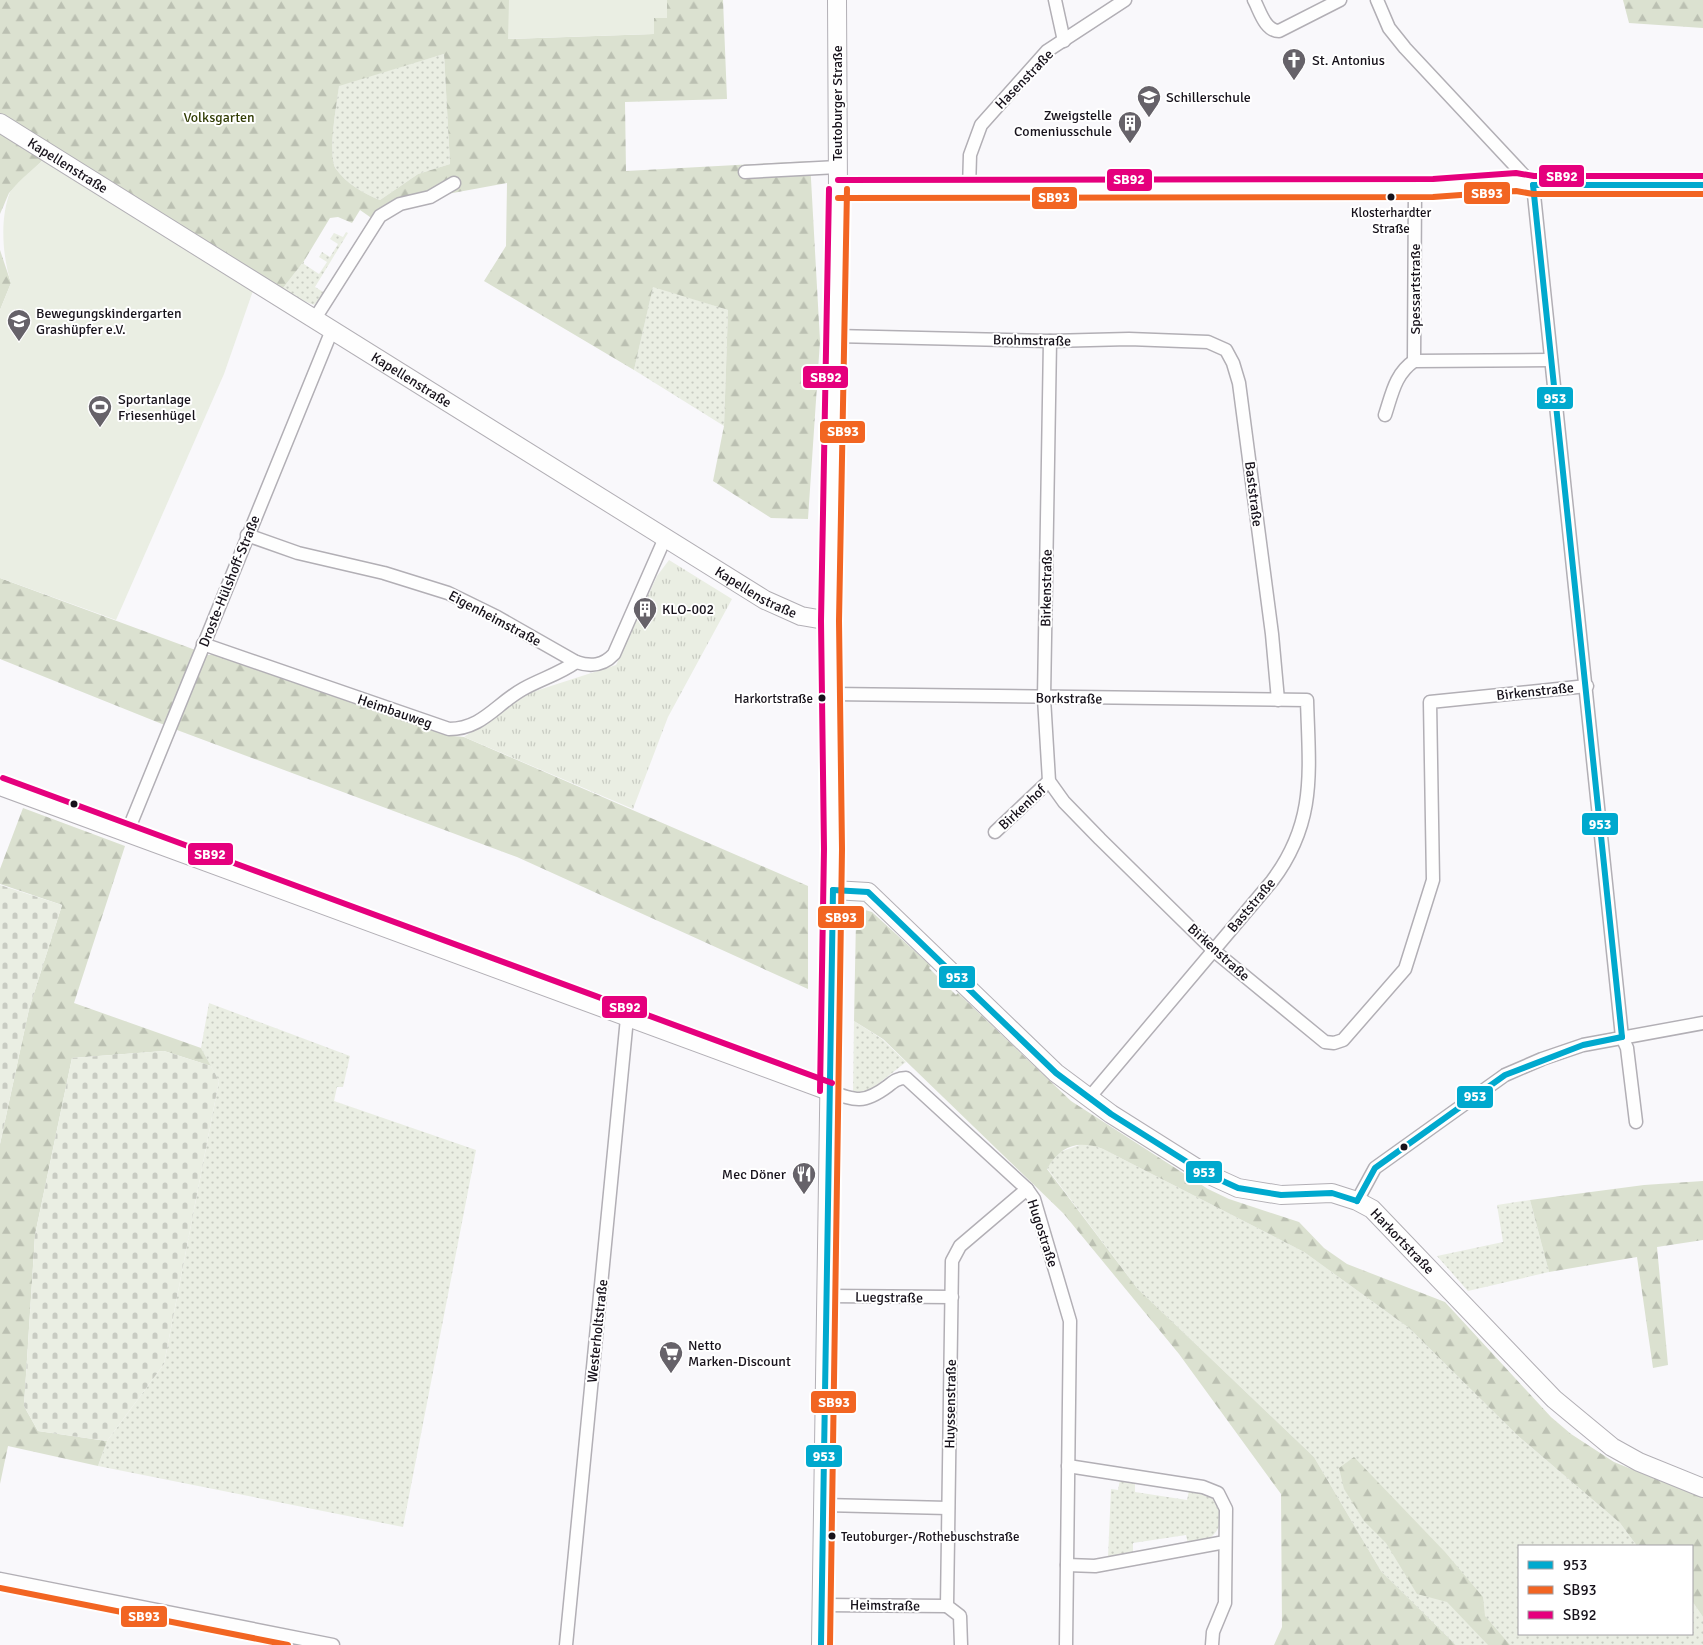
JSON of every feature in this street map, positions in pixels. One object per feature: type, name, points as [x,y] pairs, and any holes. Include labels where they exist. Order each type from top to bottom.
[{"type":"street","name":"Teutoburger Straße","points":[[821,1645],[833,890],[830,621],[838,190],[837,0]]},
{"type":"street","points":[[1055,0],[1064,41]]},
{"type":"street","name":"Hasenstraße","points":[[969,189],[970,155],[981,125],[1047,51],[1125,0]]},
{"type":"street","points":[[1254,0],[1268,27],[1273,31],[1279,31],[1340,0]]},
{"type":"street","points":[[1377,0],[1389,28],[1405,48],[1533,185],[1587,686],[1622,1037],[1627,1048],[1636,1122]]},
{"type":"street","name":"Kapellenstraße","points":[[0,123],[784,611],[830,621]]},
{"type":"street","points":[[745,172],[838,167]]},
{"type":"street","points":[[838,190],[1415,188],[1516,182],[1533,185],[1703,185]]},
{"type":"street","points":[[314,320],[380,216],[400,204],[430,197],[454,183]]},
{"type":"street","name":"Spessartstraße","points":[[1414,361],[1415,188]]},
{"type":"street","name":"Droste-Hülshoff-Straße","points":[[128,833],[163,742],[332,330]]},
{"type":"street","name":"Brohmstraße","points":[[835,336],[1050,341],[1129,339],[1208,342],[1226,350]]},
{"type":"street","name":"Birkenstraße","points":[[1050,341],[1044,698],[1049,782],[1064,802],[1214,950],[1325,1042],[1334,1044],[1344,1040],[1405,969],[1434,880],[1430,702],[1587,686]]},
{"type":"street","name":"Baststraße","points":[[1226,350],[1234,363],[1240,390],[1272,634],[1278,700]]},
{"type":"street","points":[[1385,416],[1395,382],[1406,367],[1414,361],[1551,360]]},
{"type":"street","name":"Eigenheimstraße","points":[[248,535],[298,553],[384,573],[448,593],[497,617],[576,662],[595,665],[606,662],[614,654],[664,538]]},
{"type":"street","name":"Heimbauweg","points":[[203,644],[448,728],[464,728],[478,723],[513,695],[553,676],[576,662]]},
{"type":"street","name":"Borkstraße","points":[[831,694],[1307,700]]},
{"type":"street","name":"Baststraße","points":[[1088,1098],[1282,868],[1302,829],[1308,795],[1307,700]]},
{"type":"street","name":"Birkenhof","points":[[995,832],[1049,782]]},
{"type":"street","points":[[0,786],[829,1091]]},
{"type":"street","name":"Harkortstraße","points":[[833,890],[868,892],[1031,1051],[1088,1098],[1204,1172],[1238,1188],[1281,1195],[1332,1193],[1357,1201],[1372,1209],[1514,1359],[1554,1399],[1584,1425],[1626,1455],[1703,1488]]},
{"type":"street","name":"Westerholtstraße","points":[[566,1645],[627,1018]]},
{"type":"street","points":[[1357,1201],[1375,1168],[1505,1075],[1542,1059],[1584,1045],[1703,1023]]},
{"type":"street","name":"Hugostraße","points":[[829,1091],[853,1100],[866,1099],[876,1095],[900,1078],[906,1078],[1026,1189],[1034,1199],[1069,1312],[1066,1645]]},
{"type":"street","name":"Huyssenstraße","points":[[947,1606],[952,1262],[954,1254],[960,1246],[1026,1189]]},
{"type":"street","name":"Luegstraße","points":[[827,1296],[952,1298]]},
{"type":"street","points":[[1068,1466],[1211,1490],[1218,1494],[1226,1509],[1225,1603],[1213,1632],[1212,1645]]},
{"type":"street","points":[[824,1505],[948,1508]]},
{"type":"street","points":[[1066,1565],[1095,1566],[1225,1542]]},
{"type":"street","points":[[0,1579],[333,1645]]},
{"type":"street","name":"Heimstraße","points":[[822,1605],[947,1606]]},
{"type":"street","points":[[947,1606],[960,1616],[961,1645]]},
{"type":"green space","name":"Volksgarten","points":[[0,0],[509,0],[509,39],[653,34],[654,18],[667,18],[667,0],[723,0],[727,99],[625,102],[626,171],[810,161],[820,341],[808,519],[771,518],[713,481],[724,426],[728,310],[653,287],[634,370],[484,281],[506,246],[507,183],[431,197],[384,219],[380,224],[360,210],[352,223],[338,217],[330,218],[304,261],[280,292],[46,157],[9,193],[0,214]],"holes":[[[444,54],[450,164],[418,174],[380,200],[356,188],[340,174],[333,162],[332,142],[339,86]]]},
{"type":"green space","points":[[509,0],[667,0],[667,18],[654,18],[654,34],[508,39]]},
{"type":"green space","points":[[1623,0],[1703,0],[1703,28],[1629,23]]},
{"type":"green space","points":[[444,54],[450,164],[418,174],[380,200],[368,195],[340,174],[333,162],[332,141],[339,85]]},
{"type":"green space","name":"Sportanlage Friesenhügel","points":[[46,157],[255,285],[224,374],[116,620],[0,578],[0,310],[11,283],[4,249],[5,213],[10,192]]},
{"type":"green space","points":[[346,232],[348,233],[315,287],[325,293],[314,305],[280,292],[304,261],[304,264],[319,274],[327,262],[319,257],[322,252],[330,257],[338,244],[330,239],[334,233],[343,237]]},
{"type":"green space","points":[[0,250],[11,283],[0,310]]},
{"type":"green space","points":[[653,286],[728,310],[724,426],[634,370]]},
{"type":"green space","points":[[669,560],[732,599],[668,717],[633,809],[464,737],[523,695],[616,665],[657,576]]},
{"type":"green space","points":[[0,578],[209,655],[217,653],[453,736],[464,737],[808,886],[808,989],[517,857],[177,730],[0,659]]},
{"type":"green space","points":[[23,808],[125,846],[74,1003],[201,1048],[211,1066],[164,1051],[72,1058],[35,1235],[24,1406],[38,1431],[107,1441],[98,1466],[8,1446],[0,1484],[0,1144],[29,1009],[62,905],[0,884],[0,869]]},
{"type":"green space","points":[[0,885],[62,905],[29,1009],[0,1144]]},
{"type":"green space","points":[[865,910],[872,912],[931,966],[929,968],[956,995],[958,993],[1071,1101],[1208,1189],[1229,1199],[1299,1222],[1324,1248],[1347,1264],[1445,1302],[1551,1417],[1571,1434],[1614,1462],[1703,1498],[1703,1617],[1693,1602],[1693,1545],[1636,1545],[1620,1523],[1517,1435],[1409,1328],[1304,1252],[1103,1149],[1086,1145],[1071,1147],[1058,1154],[1047,1169],[1137,1288],[1314,1457],[1381,1571],[1456,1645],[1274,1645],[1282,1627],[1281,1494],[1179,1354],[1063,1213],[883,1039],[854,1021],[856,919],[859,913]]},
{"type":"green space","points":[[209,1003],[350,1056],[343,1087],[337,1087],[334,1101],[476,1150],[403,1527],[98,1466],[107,1441],[164,1364],[219,1081],[201,1048]]},
{"type":"green space","points":[[854,1021],[882,1039],[906,1062],[869,1091],[853,1096]]},
{"type":"green space","points":[[164,1051],[211,1066],[219,1081],[164,1364],[107,1441],[38,1431],[24,1406],[35,1235],[72,1058]]},
{"type":"green space","points":[[1085,1143],[1103,1149],[1304,1252],[1409,1328],[1517,1435],[1620,1523],[1636,1545],[1518,1545],[1518,1635],[1693,1635],[1693,1602],[1703,1617],[1703,1645],[1456,1645],[1381,1571],[1314,1457],[1137,1288],[1047,1168],[1057,1153]]},
{"type":"green space","points":[[1703,1181],[1703,1240],[1657,1247],[1668,1365],[1653,1368],[1637,1257],[1549,1272],[1530,1200],[1644,1185]]},
{"type":"green space","points":[[1530,1200],[1549,1272],[1468,1291],[1437,1256],[1503,1242],[1497,1205]]},
{"type":"green space","points":[[1354,1457],[1445,1552],[1483,1597],[1485,1616],[1510,1645],[1488,1645],[1447,1602],[1417,1594],[1386,1543],[1364,1521],[1344,1489],[1339,1468]]},
{"type":"green space","points":[[1120,1480],[1135,1482],[1135,1492],[1187,1500],[1189,1491],[1207,1495],[1219,1507],[1220,1523],[1218,1529],[1211,1537],[1200,1542],[1188,1544],[1186,1535],[1133,1543],[1133,1553],[1108,1557],[1111,1489],[1118,1490]]},
{"type":"transit line","name":"SB92","points":[[838,180],[1433,179],[1516,173],[1534,176],[1703,176]]},
{"type":"transit line","name":"953","points":[[1533,185],[1622,1037]]},
{"type":"transit line","name":"953","points":[[1533,185],[1703,185]]},
{"type":"transit line","name":"SB92","points":[[820,1091],[824,849],[821,621],[829,189]]},
{"type":"transit line","name":"SB93","points":[[830,1645],[842,849],[839,621],[847,189]]},
{"type":"transit line","name":"SB93","points":[[838,198],[1433,197],[1516,191],[1533,194],[1703,194]]},
{"type":"transit line","name":"SB92","points":[[3,778],[832,1083]]},
{"type":"transit line","name":"953","points":[[833,890],[868,892],[1056,1073],[1111,1114],[1203,1172],[1238,1188],[1281,1195],[1332,1193],[1357,1201]]},
{"type":"transit line","name":"953","points":[[821,1645],[833,890]]},
{"type":"transit line","name":"953","points":[[1357,1201],[1375,1168],[1505,1075],[1583,1045],[1622,1037]]},
{"type":"transit line","name":"SB93","points":[[0,1588],[288,1645]]},
{"type":"place","name":"St. Antonius","points":[[1294,81]]},
{"type":"place","name":"Schillerschule","points":[[1149,118]]},
{"type":"place","name":"Zweigstelle Comeniusschule","points":[[1130,144]]},
{"type":"place","name":"Klosterhardter Straße","points":[[1391,197]]},
{"type":"place","name":"Bewegungskindergarten Grashüpfer e.V.","points":[[19,342]]},
{"type":"place","name":"Sportanlage Friesenhügel","points":[[100,428]]},
{"type":"place","name":"KLO-002","points":[[645,630]]},
{"type":"place","name":"Harkortstraße","points":[[822,698]]},
{"type":"place","name":"Mec Döner","points":[[804,1195]]},
{"type":"place","name":"Netto Marken-Discount","points":[[671,1374]]},
{"type":"place","name":"Teutoburger-/Rothebuschstraße","points":[[832,1536]]}]
